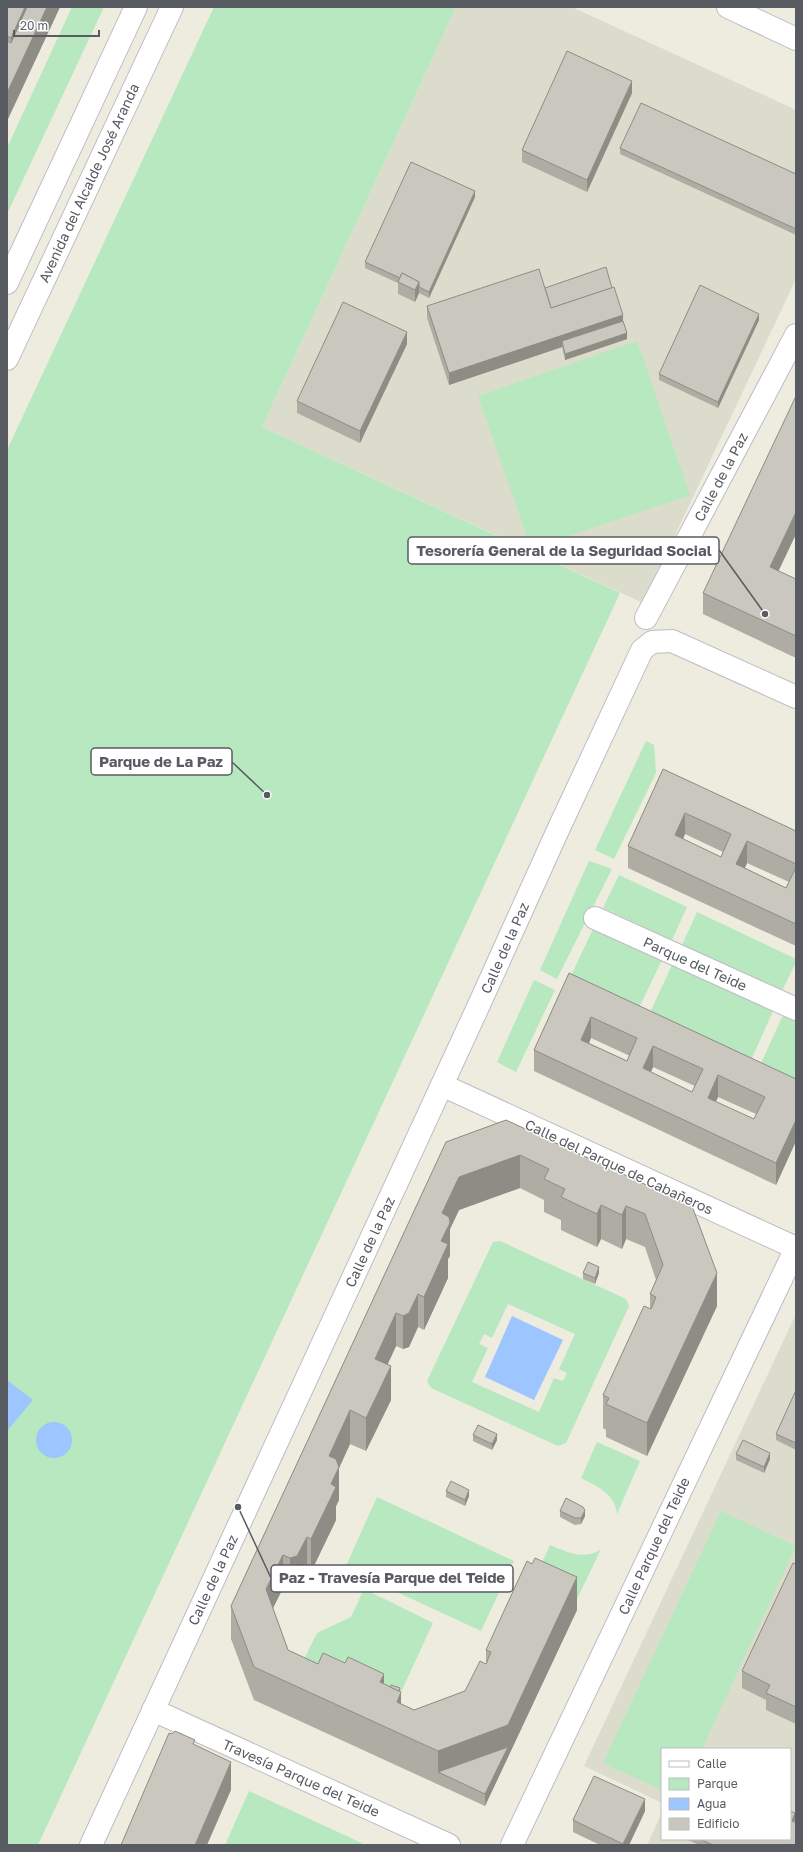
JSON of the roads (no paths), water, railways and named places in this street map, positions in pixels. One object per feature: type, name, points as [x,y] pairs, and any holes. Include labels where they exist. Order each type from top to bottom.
[{"type":"street","points":[[7,283],[136,7]]},
{"type":"street","name":"Avenida del Alcalde José Aranda","points":[[7,360],[172,7]]},
{"type":"street","points":[[728,7],[796,38]]},
{"type":"street","name":"Calle de la Paz","points":[[646,618],[796,335]]},
{"type":"street","name":"Calle de la Paz","points":[[91,1845],[642,650],[652,642],[672,641],[796,697]]},
{"type":"street","name":"Parque del Teide","points":[[594,918],[796,1009]]},
{"type":"street","name":"Calle del Parque de Cabañeros","points":[[442,1085],[796,1248]]},
{"type":"street","name":"Calle Parque del Teide","points":[[512,1845],[796,1248]]},
{"type":"street","name":"Travesía Parque del Teide","points":[[153,1710],[449,1845]]},
{"type":"water","points":[[512,1316],[563,1340],[534,1400],[485,1377]]},
{"type":"water","points":[[7,1380],[33,1400],[7,1431]]},
{"type":"water","points":[[58,1422],[67,1427],[71,1433],[71,1447],[67,1453],[58,1458],[50,1458],[41,1453],[37,1447],[36,1436],[41,1427],[47,1423]]},
{"type":"place","name":"Tesorería General de la Seguridad Social","points":[[765,614]]},
{"type":"place","name":"Parque de La Paz","points":[[267,795]]},
{"type":"place","name":"Paz - Travesía Parque del Teide","points":[[238,1507]]}]
